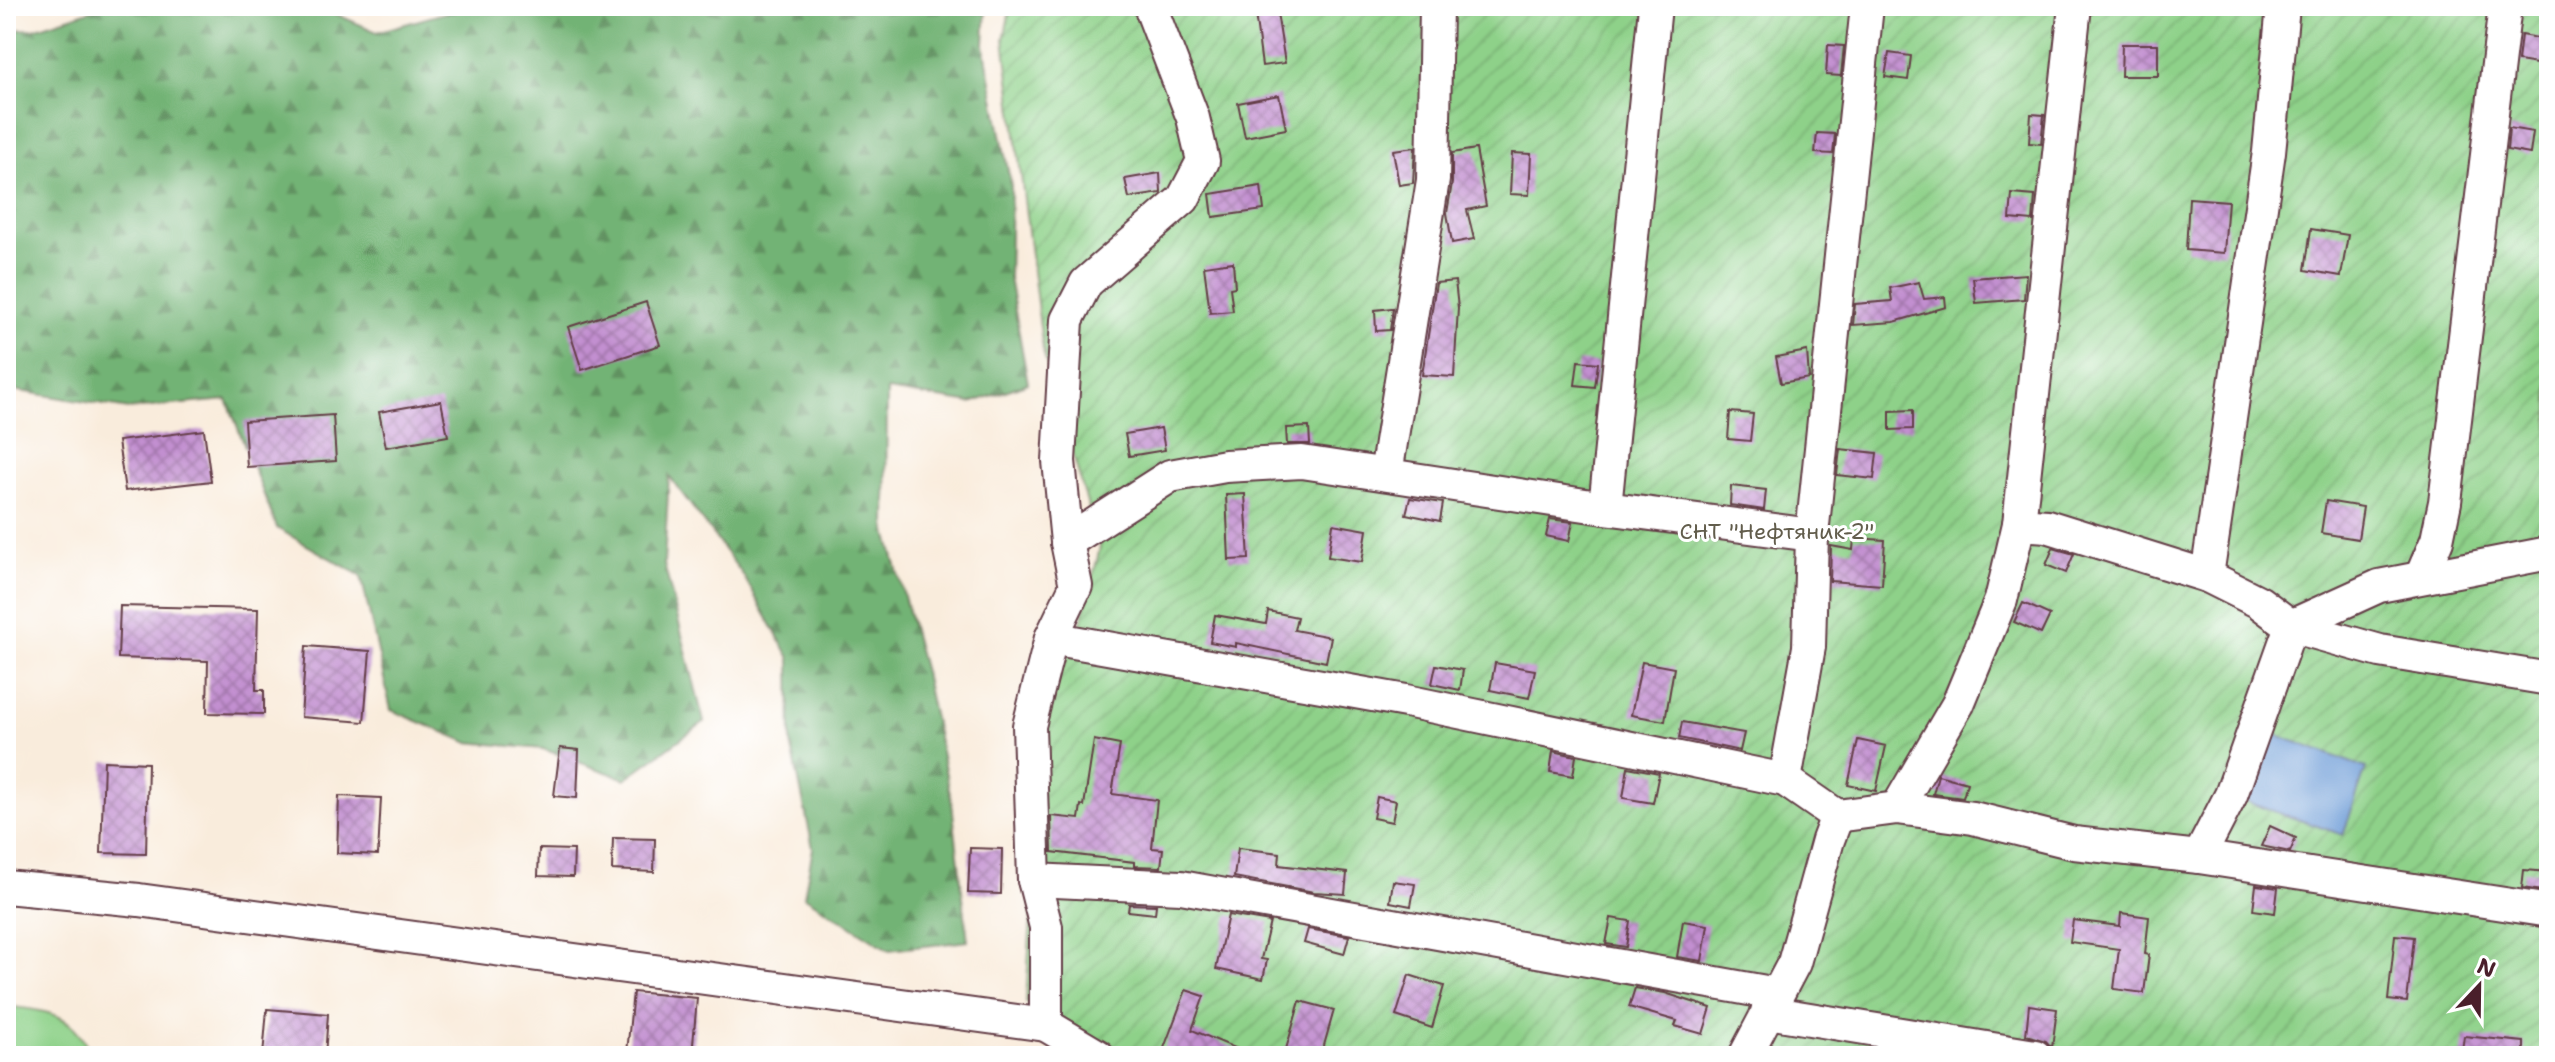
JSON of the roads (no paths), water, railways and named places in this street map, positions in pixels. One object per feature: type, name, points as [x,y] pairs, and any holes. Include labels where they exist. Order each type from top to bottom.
[{"type":"lane","points":[[1046,1025],[1046,927],[1034,880],[1029,726],[1051,638],[1076,586],[1067,542],[1059,461],[1067,320],[1086,283],[1183,199],[1203,161],[1193,118],[1150,6]]},
{"type":"lane","points":[[1386,474],[1433,180],[1436,6]]},
{"type":"lane","points":[[1605,508],[1655,6]]},
{"type":"lane","points":[[1785,780],[1809,647],[1812,535],[1867,6]]},
{"type":"lane","points":[[1897,808],[1958,704],[2001,600],[2019,524],[2075,6]]},
{"type":"lane","points":[[2207,576],[2269,152],[2283,6]]},
{"type":"lane","points":[[2421,577],[2437,540],[2445,502],[2505,6]]},
{"type":"lane","points":[[1067,542],[1170,476],[1225,466],[1302,462],[1605,508],[1812,535]]},
{"type":"lane","points":[[2019,524],[2047,526],[2207,576],[2259,602],[2291,626],[2380,651],[2549,679]]},
{"type":"lane","points":[[2199,857],[2231,795],[2291,626],[2379,586],[2549,553]]},
{"type":"lane","points":[[1051,638],[1406,701],[1785,780],[1837,816],[1897,808],[1973,818],[2074,843],[2199,857],[2549,911]]},
{"type":"lane","points":[[1745,1056],[1794,963],[1837,816]]},
{"type":"lane","points":[[1034,880],[1181,887],[2035,1056]]},
{"type":"lane","points":[[6,887],[139,900],[1046,1025],[1098,1056]]},
{"type":"water","points":[[2264,730],[2366,768],[2343,835],[2238,799]]},
{"type":"park label","name":"СНТ \"Нефтяник-2\"","points":[[1777,531]]}]
